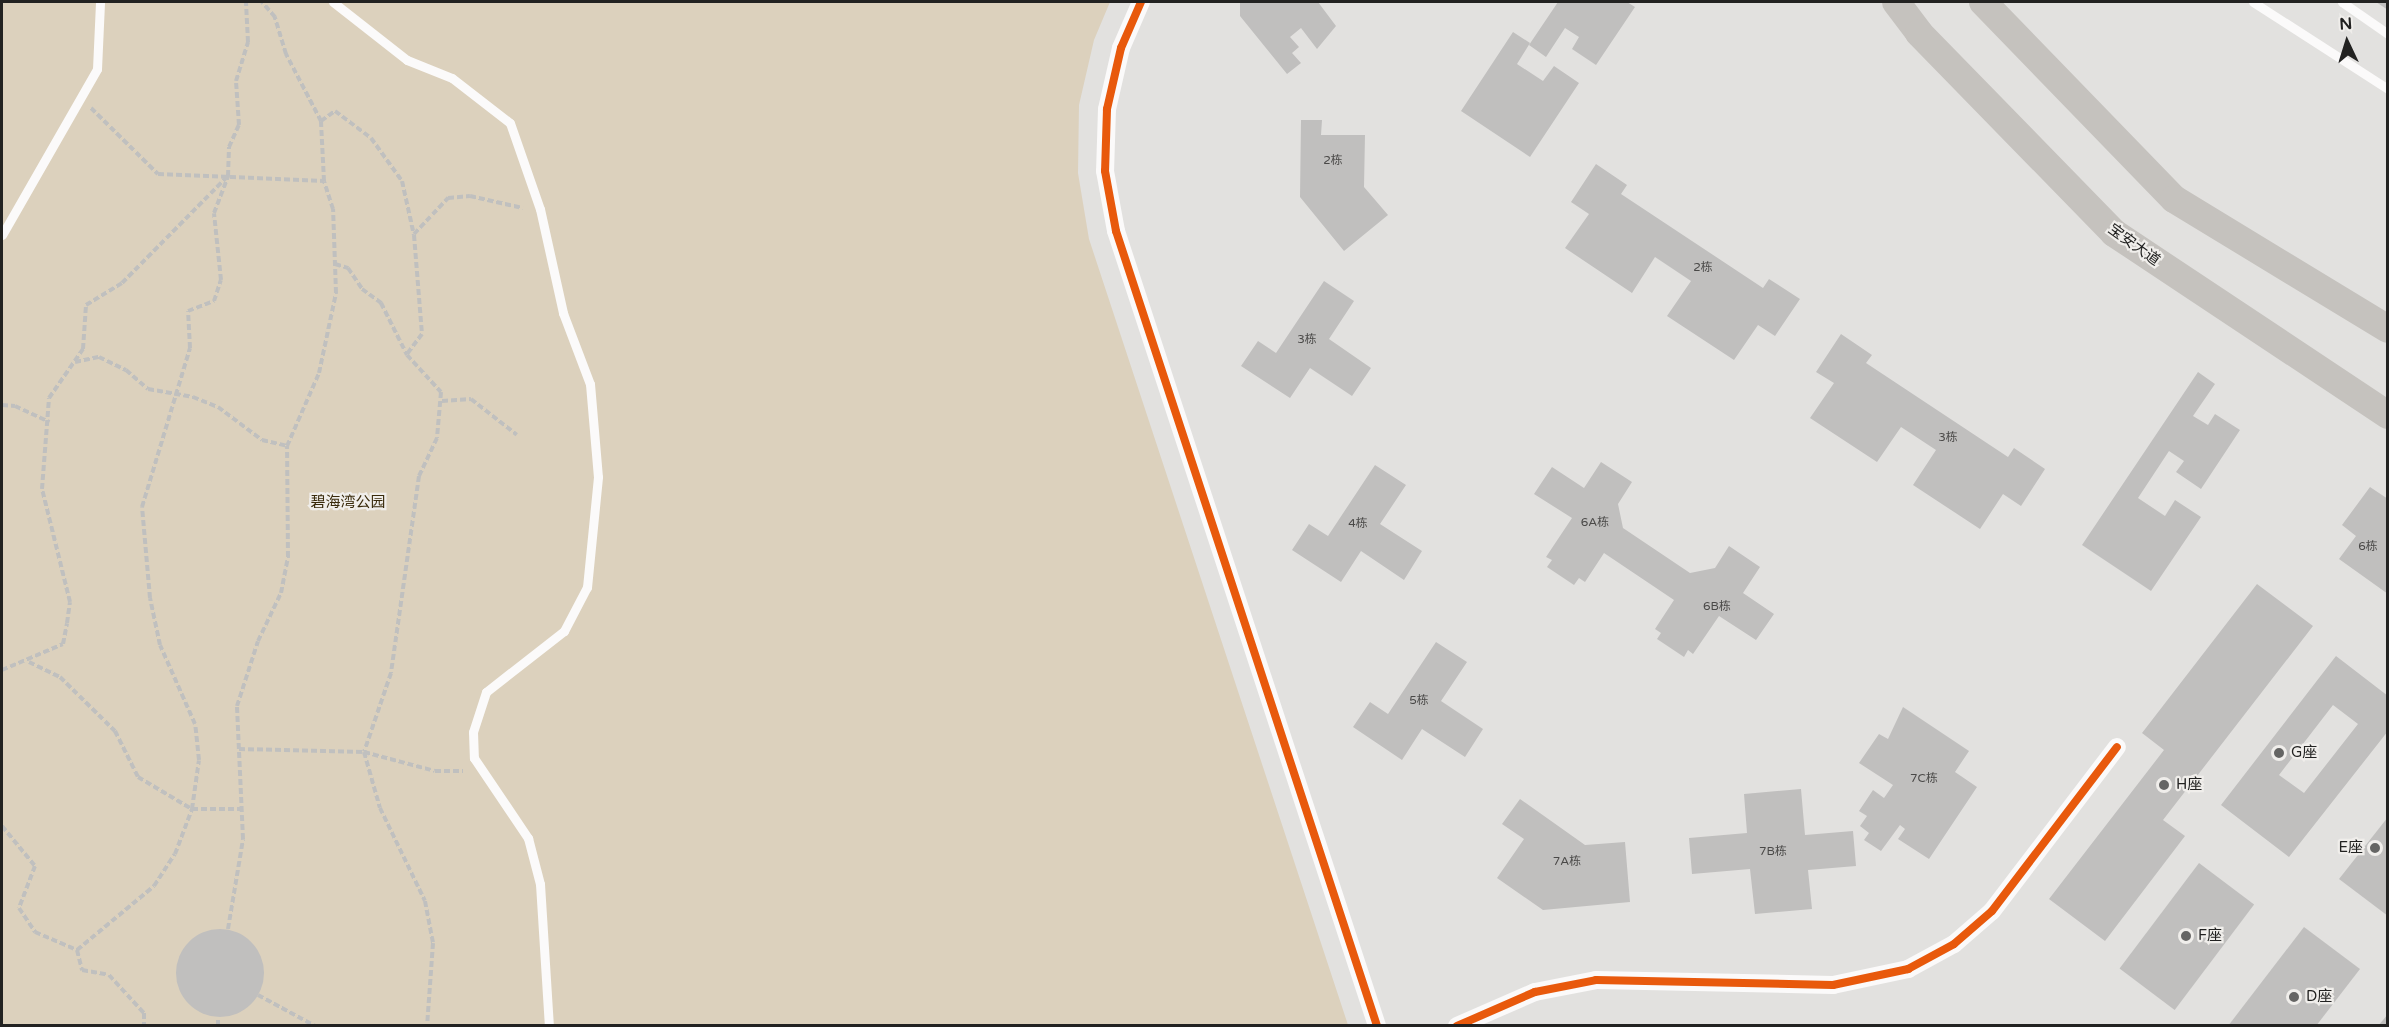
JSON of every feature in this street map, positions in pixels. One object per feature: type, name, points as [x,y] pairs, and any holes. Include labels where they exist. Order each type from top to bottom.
[{"type":"main road","name":"宝安大道","points":[[1896,2],[1919,33],[2114,233],[2388,415]]},
{"type":"main road","points":[[1983,2],[2174,199],[2388,329]]},
{"type":"street","points":[[1141,2],[1121,48],[1107,109],[1105,171],[1116,231],[1377,1026]]},
{"type":"street","points":[[1457,1026],[1535,992],[1596,980],[1833,986],[1908,969],[1954,944],[1992,910],[2117,747]]},
{"type":"lane","points":[[2,235],[82,99],[97,69],[100,2]]},
{"type":"lane","points":[[333,2],[407,60],[452,78],[510,123],[540,209],[563,313],[590,384],[598,477],[595,542],[587,587],[564,631],[486,692],[473,732],[481,769],[528,838],[540,884],[549,1026]]},
{"type":"lane","points":[[2253,2],[2388,89]]},
{"type":"lane","points":[[2342,2],[2388,34]]},
{"type":"path","points":[[77,950],[154,886],[175,854],[192,809],[199,760],[195,724],[160,645],[144,552],[142,507],[160,456],[172,396],[190,348],[188,311],[214,301],[221,280],[213,213],[228,176],[229,147],[239,125],[236,81],[248,42],[246,2]]},
{"type":"path","points":[[228,929],[244,809],[239,749],[240,695],[281,593],[288,557],[287,446],[319,373],[334,318],[333,209],[324,181],[321,121],[286,54],[275,17],[262,2]]},
{"type":"path","points":[[82,99],[158,174],[324,181]]},
{"type":"path","points":[[321,121],[335,111],[371,138],[402,181],[414,235],[422,334],[407,355]]},
{"type":"path","points":[[2,670],[28,662],[63,644],[70,602],[42,489],[49,422],[49,398],[83,349],[86,305],[122,283],[228,176]]},
{"type":"path","points":[[414,235],[448,198],[540,209]]},
{"type":"path","points":[[334,264],[348,268],[362,289],[381,303],[407,355],[441,392],[437,438],[419,476],[391,673],[364,752],[380,808],[425,901],[433,943],[428,1026]]},
{"type":"path","points":[[74,362],[99,357],[126,370],[148,389],[172,396],[193,397],[218,407],[262,440],[287,446]]},
{"type":"path","points":[[442,401],[471,399],[517,435]]},
{"type":"path","points":[[2,405],[15,406],[49,422]]},
{"type":"path","points":[[28,662],[60,677],[116,731],[138,777],[192,809],[244,809]]},
{"type":"path","points":[[239,749],[364,752],[435,771],[481,769]]},
{"type":"path","points":[[2,826],[35,866],[19,908],[35,932],[77,950]]},
{"type":"path","points":[[77,950],[82,970],[109,975],[144,1013],[144,1026]]},
{"type":"path","points":[[258,994],[315,1026]]},
{"type":"path","points":[[218,1017],[218,1026]]},
{"type":"green space","name":"碧海湾公园","points":[[2,2],[1110,2],[1094,40],[1079,105],[1078,173],[1089,239],[1348,1025],[2,1026]]},
{"type":"building","points":[[1240,2],[1318,2],[1336,26],[1317,49],[1301,28],[1290,37],[1299,47],[1292,53],[1301,63],[1287,74],[1240,16]]},
{"type":"building","points":[[1558,2],[1627,2],[1635,7],[1596,65],[1572,49],[1579,37],[1565,28],[1546,57],[1529,45]]},
{"type":"building","points":[[2376,2],[2388,2],[2388,10]]},
{"type":"building","points":[[1513,32],[1530,43],[1517,64],[1543,81],[1554,66],[1579,83],[1530,157],[1461,111]]},
{"type":"building","points":[[1301,120],[1322,120],[1321,135],[1365,135],[1364,187],[1388,215],[1344,251],[1300,197]]},
{"type":"building","points":[[1596,164],[1627,185],[1621,194],[1763,288],[1769,279],[1800,299],[1775,336],[1758,325],[1734,360],[1667,316],[1691,281],[1655,257],[1632,293],[1565,248],[1589,214],[1571,202]]},
{"type":"building","points":[[1324,281],[1354,301],[1329,339],[1371,368],[1352,396],[1310,368],[1290,398],[1241,366],[1258,341],[1276,353]]},
{"type":"building","points":[[1841,334],[1872,355],[1866,363],[2008,457],[2014,448],[2045,469],[2021,506],[2003,494],[1980,529],[1913,485],[1936,450],[1901,427],[1877,462],[1810,418],[1834,383],[1816,372]]},
{"type":"building","points":[[2198,372],[2215,384],[2193,416],[2208,425],[2215,414],[2240,430],[2201,489],[2176,472],[2184,461],[2169,451],[2138,498],[2165,516],[2175,500],[2201,517],[2151,591],[2082,545]]},
{"type":"building","points":[[1601,462],[1632,482],[1618,504],[1623,528],[1690,573],[1715,568],[1729,546],[1760,567],[1743,593],[1774,614],[1756,640],[1719,616],[1693,654],[1688,650],[1684,657],[1657,639],[1661,633],[1655,629],[1674,600],[1604,553],[1585,582],[1579,578],[1574,585],[1547,567],[1552,560],[1546,557],[1572,518],[1534,494],[1552,467],[1584,488]]},
{"type":"building","points":[[1375,465],[1406,485],[1380,524],[1422,551],[1404,580],[1361,551],[1341,582],[1292,550],[1309,524],[1328,536]]},
{"type":"building","points":[[2370,487],[2388,499],[2388,594],[2339,559],[2356,536],[2342,525]]},
{"type":"building","name":"H座","points":[[2257,584],[2313,626],[2163,820],[2185,836],[2105,941],[2049,899],[2164,750],[2142,733]]},
{"type":"building","points":[[1436,642],[1467,662],[1441,701],[1483,729],[1465,757],[1422,729],[1402,760],[1353,727],[1370,702],[1388,714]]},
{"type":"building","name":"G座","points":[[2336,656],[2388,696],[2388,731],[2289,857],[2221,805]],"holes":[[[2333,705],[2358,724],[2304,793],[2279,775]]]},
{"type":"building","points":[[1903,707],[1969,751],[1955,772],[1977,787],[1929,859],[1898,839],[1905,829],[1900,825],[1881,851],[1864,840],[1869,833],[1860,826],[1867,816],[1859,811],[1873,790],[1884,798],[1893,785],[1859,763],[1879,734],[1888,739]]},
{"type":"building","points":[[1801,789],[1805,835],[1853,831],[1856,866],[1808,870],[1812,909],[1755,914],[1750,869],[1692,874],[1689,838],[1747,833],[1744,794]]},
{"type":"building","points":[[1520,799],[1585,845],[1625,842],[1630,902],[1543,910],[1497,878],[1524,839],[1502,824]]},
{"type":"building","name":"E座","points":[[2388,817],[2388,916],[2339,879]]},
{"type":"building","name":"F座","points":[[2199,863],[2254,905],[2175,1010],[2120,968]]},
{"type":"building","name":"D座","points":[[2304,927],[2360,969],[2316,1026],[2228,1026]]},
{"type":"building","points":[[220,929],[237,933],[251,942],[260,956],[264,973],[260,990],[251,1004],[237,1013],[220,1017],[203,1013],[189,1004],[180,990],[176,973],[180,956],[189,942],[203,933]]},
{"type":"building","points":[[2388,1014],[2388,1026],[2378,1026]]},
{"type":"cycle path","points":[[1141,2],[1121,48],[1107,109],[1105,171],[1116,231],[1377,1026]]},
{"type":"cycle path","points":[[1457,1026],[1535,992],[1596,980],[1833,985],[1908,969],[1954,944],[1992,911],[2117,747]]},
{"type":"place","name":"G座","points":[[2279,753]]},
{"type":"place","name":"H座","points":[[2164,785]]},
{"type":"place","name":"E座","points":[[2375,848]]},
{"type":"place","name":"F座","points":[[2186,936]]},
{"type":"place","name":"D座","points":[[2294,997]]}]
